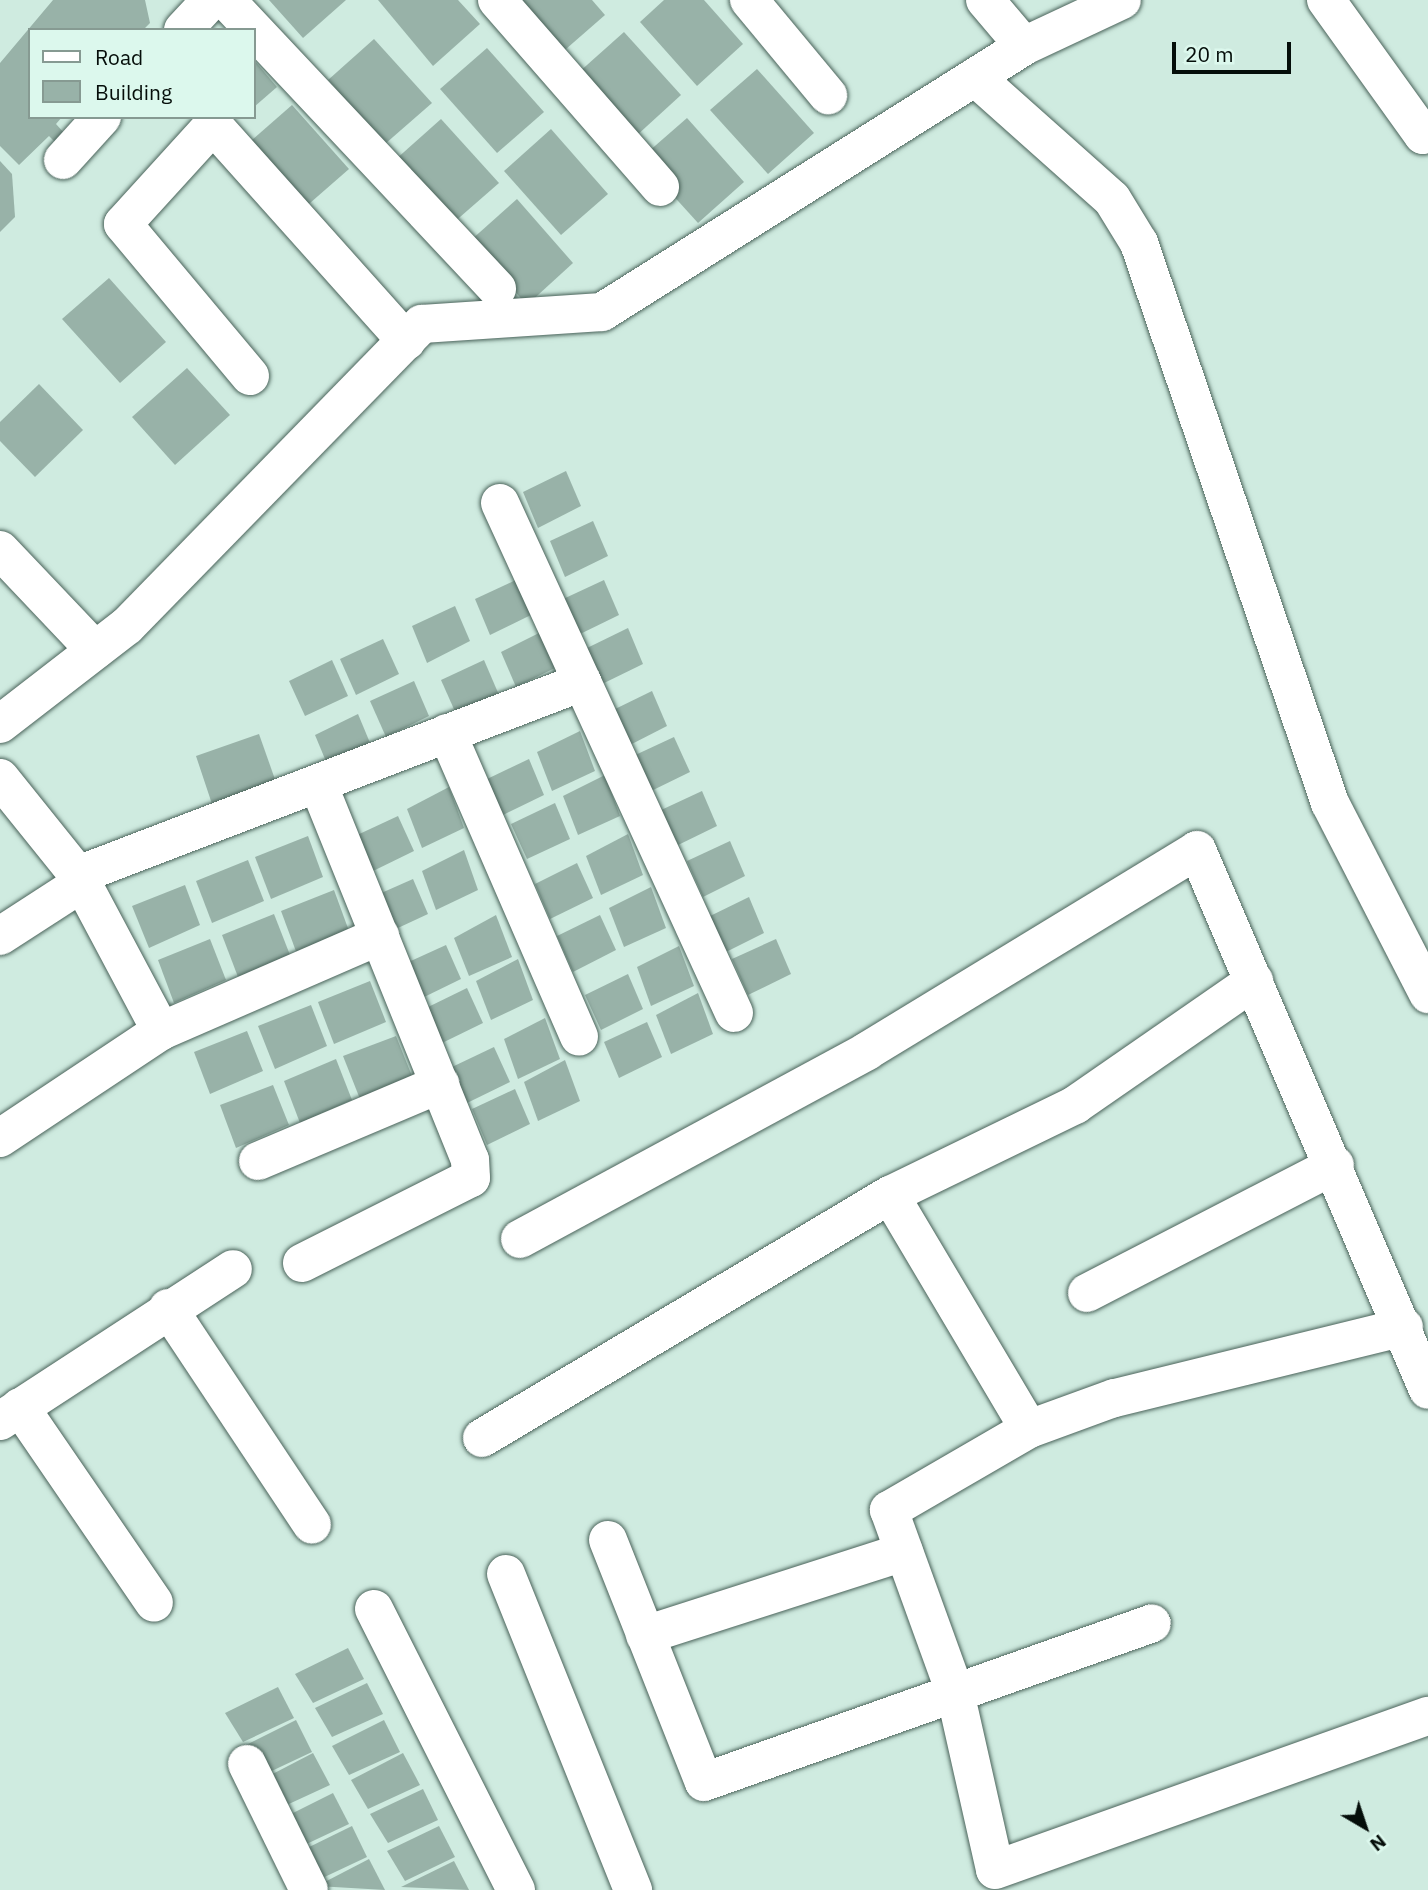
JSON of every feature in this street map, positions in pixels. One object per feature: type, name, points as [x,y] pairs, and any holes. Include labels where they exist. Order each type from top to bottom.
[{"type":"street","points":[[185,28],[211,0]]},
{"type":"street","points":[[226,0],[252,28]]},
{"type":"street","points":[[497,0],[660,187]]},
{"type":"street","points":[[749,0],[828,95]]},
{"type":"street","points":[[985,0],[1024,46]]},
{"type":"street","points":[[0,724],[127,625],[422,324],[602,312],[1024,46],[1122,0]]},
{"type":"street","points":[[1326,0],[1426,138]]},
{"type":"street","points":[[256,32],[497,289]]},
{"type":"street","points":[[975,77],[1112,199],[1139,243],[1330,803],[1428,994]]},
{"type":"street","points":[[63,159],[100,119]]},
{"type":"street","points":[[250,376],[123,224],[213,125],[406,341]]},
{"type":"street","points":[[500,503],[734,1013]]},
{"type":"street","points":[[0,550],[96,650]]},
{"type":"street","points":[[0,936],[80,879],[318,783],[582,682]]},
{"type":"street","points":[[447,733],[579,1037]]},
{"type":"street","points":[[0,778],[80,879],[161,1031]]},
{"type":"street","points":[[302,1263],[471,1178],[471,1160],[318,783]]},
{"type":"street","points":[[520,1239],[867,1051],[1197,850],[1404,1326],[1428,1390]]},
{"type":"street","points":[[0,1138],[161,1031],[380,936]]},
{"type":"street","points":[[482,1438],[890,1195],[1075,1105],[1254,981]]},
{"type":"street","points":[[258,1161],[440,1084]]},
{"type":"street","points":[[1087,1293],[1335,1165]]},
{"type":"street","points":[[890,1195],[1029,1429]]},
{"type":"street","points":[[154,1602],[10,1414],[168,1308],[233,1269]]},
{"type":"street","points":[[168,1308],[312,1525]]},
{"type":"street","points":[[1404,1326],[1114,1398],[1029,1429],[889,1510],[955,1692],[1000,1880],[1428,1716]]},
{"type":"street","points":[[608,1540],[704,1782],[1152,1623]]},
{"type":"street","points":[[645,1635],[904,1552]]},
{"type":"street","points":[[506,1574],[633,1890]]},
{"type":"street","points":[[374,1609],[516,1890]]},
{"type":"street","points":[[247,1764],[309,1890]]},
{"type":"building","points":[[53,0],[145,0],[150,23],[145,28],[29,28]]},
{"type":"building","points":[[269,0],[346,0],[303,38]]},
{"type":"building","points":[[378,0],[458,0],[480,24],[433,66]]},
{"type":"building","points":[[508,0],[592,0],[605,15],[558,56]]},
{"type":"building","points":[[664,0],[704,0],[743,44],[697,86],[640,22]]},
{"type":"building","points":[[28,30],[28,119],[60,119],[56,124],[65,134],[56,143],[49,136],[19,165],[0,146],[0,63]]},
{"type":"building","points":[[624,32],[681,95],[635,137],[578,73]]},
{"type":"building","points":[[374,39],[432,103],[385,144],[328,80]]},
{"type":"building","points":[[487,48],[544,112],[497,153],[440,89]]},
{"type":"building","points":[[256,62],[277,87],[256,105]]},
{"type":"building","points":[[757,69],[814,133],[768,174],[710,110]]},
{"type":"building","points":[[292,105],[349,169],[302,210],[245,146]]},
{"type":"building","points":[[687,118],[744,182],[698,223],[640,159]]},
{"type":"building","points":[[441,119],[499,183],[452,224],[395,160]]},
{"type":"building","points":[[551,129],[608,194],[561,235],[504,171]]},
{"type":"building","points":[[0,161],[12,174],[15,217],[0,232]]},
{"type":"building","points":[[517,199],[573,263],[527,305],[470,241]]},
{"type":"building","points":[[109,278],[166,342],[120,383],[62,319]]},
{"type":"building","points":[[187,368],[230,415],[175,465],[132,417]]},
{"type":"building","points":[[39,384],[83,430],[35,477],[0,441],[0,422]]},
{"type":"building","points":[[566,471],[581,506],[538,528],[523,492]]},
{"type":"building","points":[[593,521],[608,556],[565,577],[550,541]]},
{"type":"building","points":[[518,579],[533,614],[490,635],[475,599]]},
{"type":"building","points":[[604,580],[619,615],[576,636],[561,600]]},
{"type":"building","points":[[455,606],[470,641],[427,663],[412,626]]},
{"type":"building","points":[[628,628],[643,664],[600,685],[585,649]]},
{"type":"building","points":[[543,631],[559,666],[516,687],[501,652]]},
{"type":"building","points":[[383,639],[399,674],[356,695],[340,659]]},
{"type":"building","points":[[332,660],[348,696],[305,716],[289,681]]},
{"type":"building","points":[[484,660],[499,695],[457,716],[441,680]]},
{"type":"building","points":[[414,681],[429,716],[386,737],[370,701]]},
{"type":"building","points":[[652,691],[667,726],[624,748],[609,712]]},
{"type":"building","points":[[358,714],[373,750],[330,771],[315,735]]},
{"type":"building","points":[[580,731],[595,771],[552,791],[537,752]]},
{"type":"building","points":[[259,734],[277,785],[213,807],[196,756]]},
{"type":"building","points":[[674,737],[690,772],[647,793],[631,757]]},
{"type":"building","points":[[529,759],[544,795],[501,816],[485,780]]},
{"type":"building","points":[[605,775],[620,816],[578,835],[563,796]]},
{"type":"building","points":[[449,787],[464,828],[422,848],[407,809]]},
{"type":"building","points":[[702,791],[717,826],[674,847],[659,811]]},
{"type":"building","points":[[555,803],[570,839],[527,859],[511,824]]},
{"type":"building","points":[[398,816],[414,851],[371,872],[355,836]]},
{"type":"building","points":[[628,834],[643,875],[601,895],[586,856]]},
{"type":"building","points":[[308,836],[323,877],[271,899],[255,857]]},
{"type":"building","points":[[730,841],[745,876],[703,897],[687,861]]},
{"type":"building","points":[[464,850],[478,890],[436,910],[422,871]]},
{"type":"building","points":[[248,860],[264,901],[212,923],[196,881]]},
{"type":"building","points":[[577,863],[593,898],[550,919],[535,884]]},
{"type":"building","points":[[413,879],[428,914],[385,934],[370,898]]},
{"type":"building","points":[[185,885],[200,925],[149,948],[132,906]]},
{"type":"building","points":[[651,887],[666,928],[624,947],[609,908]]},
{"type":"building","points":[[334,890],[349,931],[297,954],[281,911]]},
{"type":"building","points":[[749,897],[764,933],[722,954],[706,918]]},
{"type":"building","points":[[274,914],[290,955],[238,977],[222,935]]},
{"type":"building","points":[[496,915],[512,957],[469,976],[454,938]]},
{"type":"building","points":[[600,915],[616,950],[573,972],[557,936]]},
{"type":"building","points":[[210,939],[226,980],[174,1003],[158,960]]},
{"type":"building","points":[[776,939],[791,974],[748,995],[732,959]]},
{"type":"building","points":[[446,945],[461,979],[418,1000],[402,965]]},
{"type":"building","points":[[679,946],[694,986],[651,1006],[637,967]]},
{"type":"building","points":[[518,959],[533,1000],[491,1020],[476,981]]},
{"type":"building","points":[[628,974],[643,1009],[601,1030],[585,995]]},
{"type":"building","points":[[370,981],[386,1022],[334,1044],[318,1002]]},
{"type":"building","points":[[467,988],[483,1023],[440,1044],[424,1009]]},
{"type":"building","points":[[698,993],[713,1034],[671,1054],[656,1015]]},
{"type":"building","points":[[311,1005],[327,1046],[275,1069],[258,1026]]},
{"type":"building","points":[[545,1018],[560,1059],[518,1079],[504,1039]]},
{"type":"building","points":[[647,1022],[662,1057],[619,1078],[604,1042]]},
{"type":"building","points":[[247,1031],[263,1071],[210,1094],[194,1052]]},
{"type":"building","points":[[396,1036],[412,1076],[360,1099],[343,1056]]},
{"type":"building","points":[[494,1047],[510,1082],[467,1103],[452,1067]]},
{"type":"building","points":[[336,1059],[352,1100],[300,1123],[284,1081]]},
{"type":"building","points":[[565,1060],[580,1101],[538,1121],[524,1082]]},
{"type":"building","points":[[273,1085],[289,1125],[236,1148],[220,1105]]},
{"type":"building","points":[[515,1089],[530,1124],[487,1145],[472,1109]]},
{"type":"building","points":[[348,1648],[364,1679],[313,1703],[295,1674]]},
{"type":"building","points":[[367,1683],[383,1714],[332,1737],[315,1708]]},
{"type":"building","points":[[278,1687],[294,1718],[243,1742],[225,1713]]},
{"type":"building","points":[[296,1720],[312,1752],[261,1776],[244,1746]]},
{"type":"building","points":[[384,1720],[400,1752],[349,1775],[332,1746]]},
{"type":"building","points":[[313,1753],[330,1785],[278,1809],[261,1780]]},
{"type":"building","points":[[403,1753],[420,1785],[368,1809],[351,1780]]},
{"type":"building","points":[[423,1789],[438,1820],[388,1843],[370,1814]]},
{"type":"building","points":[[333,1793],[349,1824],[298,1848],[281,1819]]},
{"type":"building","points":[[352,1826],[367,1857],[316,1881],[299,1852]]},
{"type":"building","points":[[439,1826],[455,1857],[405,1881],[387,1851]]},
{"type":"building","points":[[369,1859],[385,1890],[317,1886]]},
{"type":"building","points":[[454,1861],[469,1890],[401,1887]]}]
